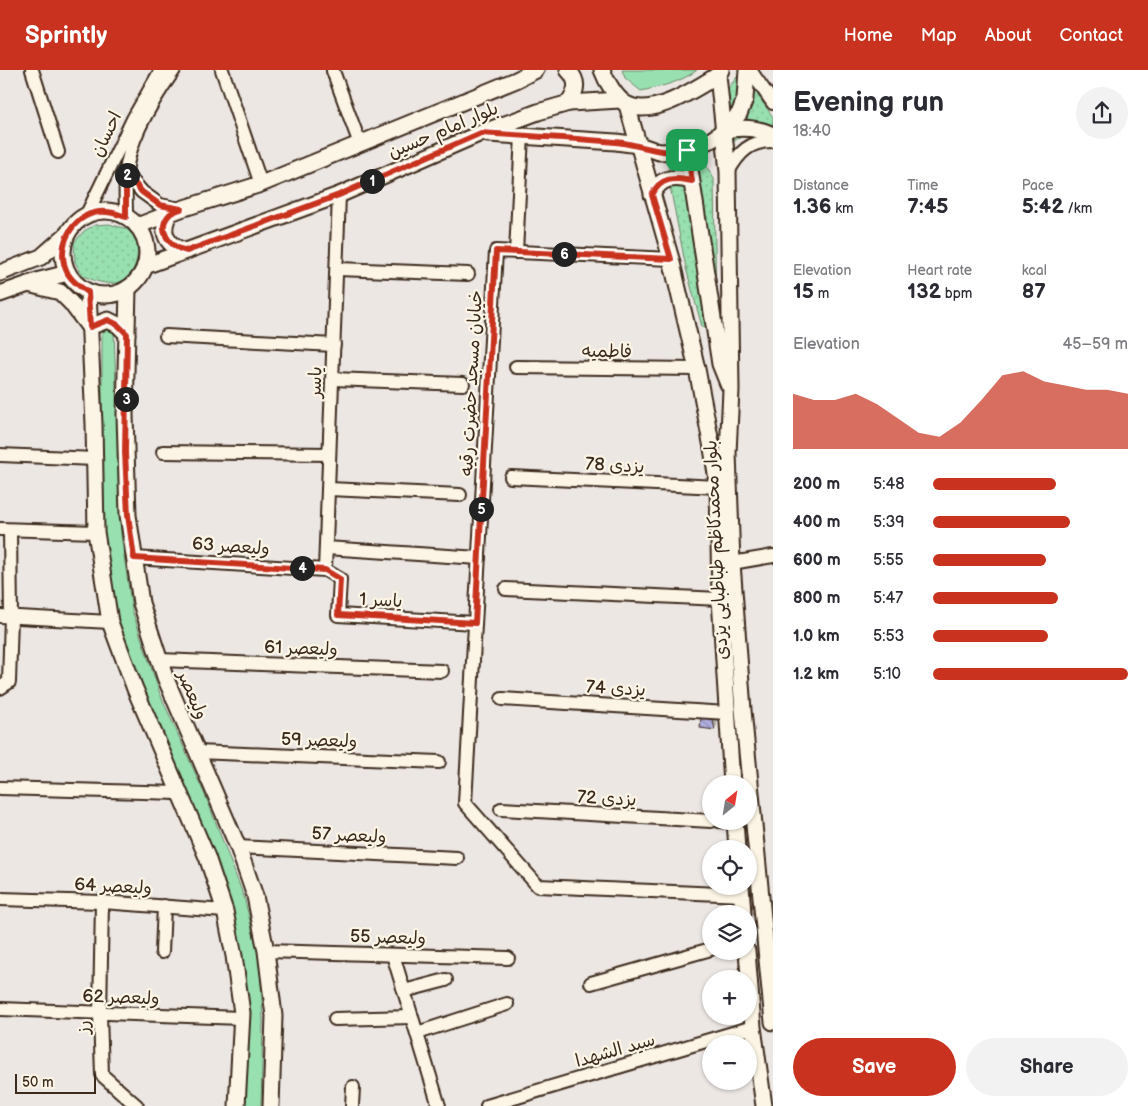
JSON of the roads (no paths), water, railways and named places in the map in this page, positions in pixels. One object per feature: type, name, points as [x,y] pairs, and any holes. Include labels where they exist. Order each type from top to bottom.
[{"type":"main road","name":"بلوار امام حسین","points":[[131,222],[176,211],[261,184],[516,80],[536,70]]},
{"type":"main road","points":[[568,70],[573,75],[576,87],[575,94],[569,103]]},
{"type":"main road","name":"بلوار محمدکاظم طباطبایی یزدی","points":[[602,70],[624,102],[639,145],[671,259],[698,370],[718,487],[720,599],[731,775]]},
{"type":"main road","points":[[481,133],[616,142],[639,145],[659,152],[687,150],[710,140],[724,130],[739,114],[745,99],[749,70]]},
{"type":"main road","name":"بلوار امام حسین","points":[[145,266],[339,195],[481,133],[538,112],[569,103],[624,102],[636,108],[666,104],[720,72]]},
{"type":"main road","name":"بلوار محمدکاظم طباطبایی یزدی","points":[[720,72],[728,172],[732,390],[728,453],[732,563],[743,710],[773,1022]]},
{"type":"main road","points":[[724,130],[756,128],[773,135]]},
{"type":"main road","points":[[687,150],[720,364],[732,390]]},
{"type":"main road","points":[[652,195],[655,188],[662,182],[677,177],[692,181]]},
{"type":"main road","points":[[176,211],[166,221],[164,229],[166,238],[178,249],[187,251]]},
{"type":"main road","points":[[0,273],[41,257],[67,234],[75,224],[86,216],[99,212],[112,212],[131,222],[144,238],[147,252],[145,266],[138,278],[128,288],[116,294],[101,295],[88,292],[76,284],[68,273],[63,247],[67,234]]},
{"type":"main road","points":[[29,261],[38,266],[42,272],[34,282]]},
{"type":"main road","points":[[0,294],[68,273]]},
{"type":"main road","points":[[34,282],[60,292],[90,327]]},
{"type":"main road","name":"ولیعصر","points":[[128,288],[125,452],[128,515],[141,603],[165,678],[238,848],[254,896],[266,951],[274,1016],[271,1106]]},
{"type":"main road","points":[[88,292],[96,532],[110,622],[135,689],[207,857],[225,911],[234,956],[242,1018],[237,1106]]},
{"type":"main road","points":[[90,327],[108,320],[118,325],[127,334]]},
{"type":"main road","points":[[748,960],[753,1027],[764,1106]]},
{"type":"street","points":[[32,70],[58,152]]},
{"type":"street","name":"احسان","points":[[86,216],[133,119],[161,70]]},
{"type":"street","name":"احسان","points":[[131,222],[126,173],[131,147],[144,118],[174,70]]},
{"type":"street","points":[[222,70],[261,184]]},
{"type":"street","points":[[749,70],[773,103]]},
{"type":"street","points":[[333,71],[360,144]]},
{"type":"street","points":[[522,135],[516,252],[671,259]]},
{"type":"street","points":[[728,172],[740,152],[747,147],[756,143],[773,141]]},
{"type":"street","points":[[126,173],[142,192],[160,205],[176,211]]},
{"type":"street","name":"یاسر","points":[[325,570],[338,269],[339,195]]},
{"type":"street","name":"خیابان مسجد حضرت رقیه","points":[[516,252],[496,251],[465,803],[538,886],[702,889]]},
{"type":"street","points":[[338,269],[468,274]]},
{"type":"street","points":[[166,336],[334,345]]},
{"type":"street","name":"فاطمیه","points":[[516,367],[698,370]]},
{"type":"street","points":[[333,379],[463,384]]},
{"type":"street","points":[[162,452],[329,454]]},
{"type":"street","points":[[0,455],[95,459]]},
{"type":"street","name":"یزدی 78","points":[[511,477],[718,487]]},
{"type":"street","points":[[329,489],[460,495]]},
{"type":"street","points":[[0,688],[9,682],[5,617],[5,529],[96,532]]},
{"type":"street","points":[[326,548],[479,558]]},
{"type":"street","points":[[732,563],[773,556]]},
{"type":"street","name":"ولیعصر 63","points":[[134,558],[325,570]]},
{"type":"street","name":"یاسر 1","points":[[325,570],[340,579],[338,615],[475,623]]},
{"type":"street","points":[[506,589],[720,599]]},
{"type":"street","points":[[5,617],[110,622]]},
{"type":"street","name":"ولیعصر 61","points":[[160,660],[442,671]]},
{"type":"street","name":"یزدی 74","points":[[502,699],[727,712]]},
{"type":"street","name":"ولیعصر 59","points":[[197,752],[439,762]]},
{"type":"street","points":[[0,788],[180,793]]},
{"type":"street","name":"یزدی 72","points":[[501,809],[702,820]]},
{"type":"street","name":"ولیعصر 57","points":[[238,848],[457,858]]},
{"type":"street","name":"ولیعصر 64","points":[[0,899],[102,902],[225,911]]},
{"type":"street","name":"رز","points":[[102,902],[100,1014],[102,1075],[137,1106]]},
{"type":"street","points":[[162,952],[164,906]]},
{"type":"street","name":"ولیعصر 55","points":[[266,951],[508,958]]},
{"type":"street","points":[[591,983],[702,952]]},
{"type":"street","points":[[393,955],[439,1106]]},
{"type":"street","points":[[404,991],[446,980]]},
{"type":"street","points":[[417,1033],[507,1004]]},
{"type":"street","name":"ولیعصر 62","points":[[0,1009],[242,1018]]},
{"type":"street","points":[[335,1019],[412,1018]]},
{"type":"street","name":"سید الشهدا","points":[[487,1106],[753,1027]]},
{"type":"street","points":[[352,1106],[353,1088]]}]
